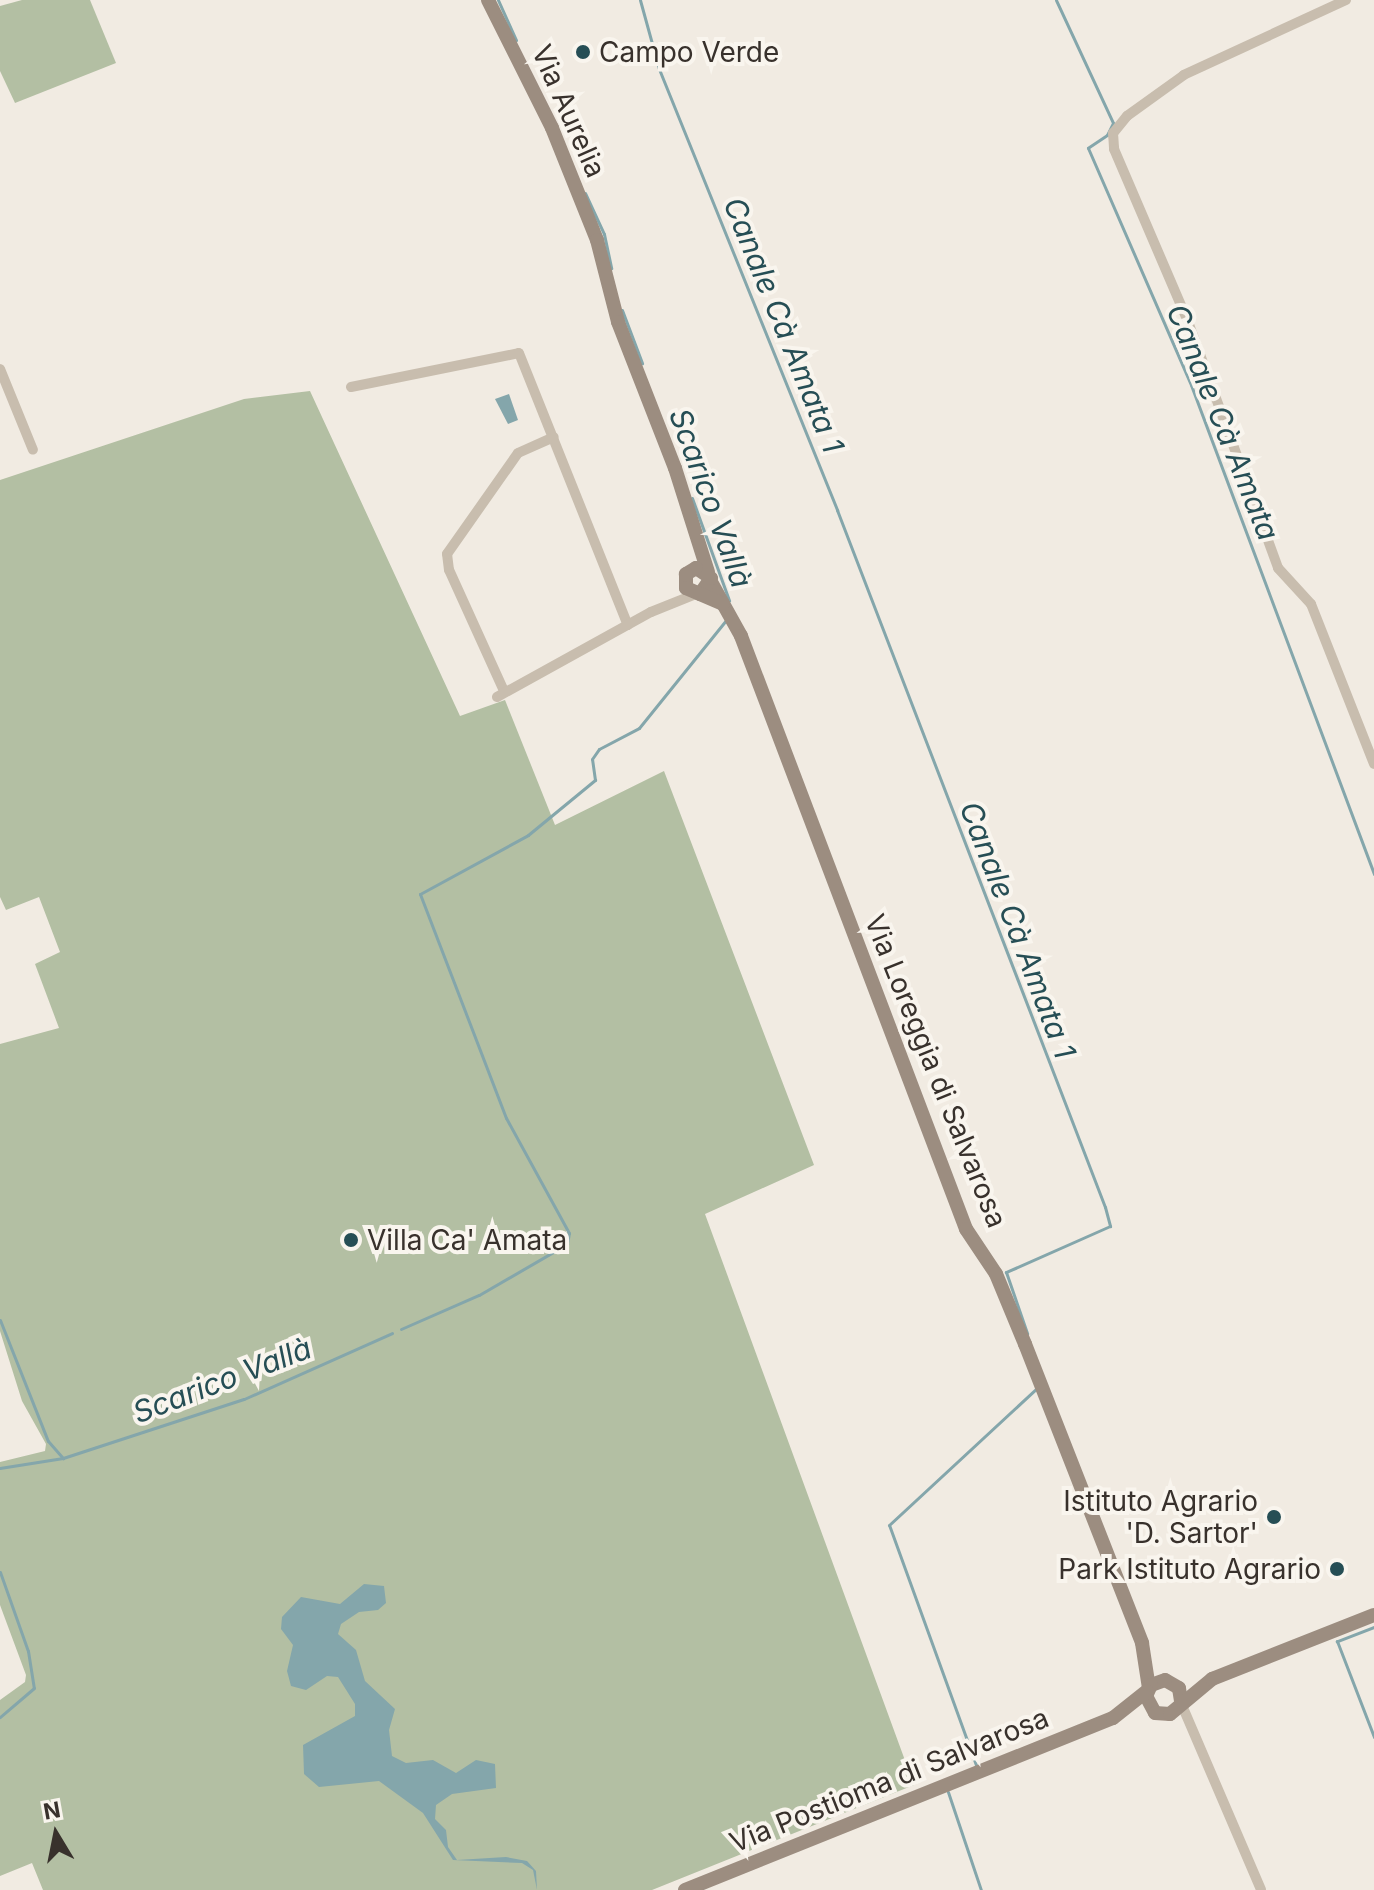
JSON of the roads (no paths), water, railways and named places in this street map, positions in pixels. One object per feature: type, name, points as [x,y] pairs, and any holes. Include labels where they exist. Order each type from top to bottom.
[{"type":"street","name":"Via Aurelia","points":[[488,0],[552,128],[580,200],[695,535]]},
{"type":"street","points":[[1346,0],[1184,75],[1127,116],[1113,133],[1114,149],[1187,319],[1278,568],[1311,604],[1374,764]]},
{"type":"street","points":[[351,387],[517,352],[628,625]]},
{"type":"street","points":[[0,369],[33,450]]},
{"type":"street","points":[[554,437],[518,453],[447,554],[449,570],[500,694],[704,585],[695,535]]},
{"type":"street","points":[[665,605],[686,576],[695,535]]},
{"type":"street","name":"Via Loreggia di Salvarosa","points":[[686,576],[704,585]]},
{"type":"street","name":"Via Loreggia di Salvarosa","points":[[686,576],[704,585],[726,610],[741,636],[966,1229],[996,1274],[1142,1643],[1148,1706],[1161,1714]]},
{"type":"street","points":[[1161,1714],[1212,1679],[1374,1615]]},
{"type":"street","name":"Via Loreggia di Salvarosa","points":[[1142,1643],[1171,1681],[1181,1702]]},
{"type":"street","points":[[1171,1681],[1212,1679]]},
{"type":"street","name":"Via Postioma di Salvarosa","points":[[685,1890],[1113,1718],[1148,1690],[1171,1681]]},
{"type":"street","points":[[1181,1702],[1189,1727],[1261,1890]]},
{"type":"street","points":[[1161,1714],[1189,1727]]},
{"type":"street","name":"Via Postioma di Salvarosa","points":[[1113,1718],[1161,1714]]},
{"type":"water","points":[[509,394],[518,420],[508,424],[495,399]]},
{"type":"water","points":[[364,1584],[384,1586],[386,1603],[378,1610],[359,1612],[341,1624],[338,1634],[356,1650],[365,1681],[395,1709],[389,1730],[392,1756],[406,1763],[433,1760],[456,1773],[476,1760],[495,1764],[496,1788],[452,1794],[436,1805],[435,1819],[446,1830],[448,1847],[457,1860],[506,1857],[527,1861],[536,1871],[537,1890],[533,1870],[522,1863],[453,1860],[423,1813],[379,1781],[319,1787],[304,1774],[303,1745],[355,1716],[355,1704],[338,1677],[327,1676],[306,1690],[291,1686],[287,1671],[293,1645],[281,1629],[282,1617],[301,1597],[340,1604]]},
{"type":"waterway","name":"Scarico Vallà","points":[[498,0],[516,40]]},
{"type":"waterway","name":"Canale Cà Amata 1","points":[[640,0],[659,69],[837,510],[1105,1207],[1110,1226],[1006,1272],[1027,1333]]},
{"type":"waterway","name":"Canale Cà Amata","points":[[1056,0],[1113,123],[1107,135],[1088,148],[1191,385],[1374,874]]},
{"type":"waterway","name":"Scarico Vallà","points":[[585,193],[604,234],[611,268]]},
{"type":"waterway","name":"Scarico Vallà","points":[[622,310],[642,363]]},
{"type":"waterway","name":"Scarico Vallà","points":[[692,498],[729,600]]},
{"type":"waterway","name":"Scarico Vallà","points":[[401,1329],[479,1295],[567,1244],[569,1233],[506,1118],[420,894],[528,835],[595,780],[592,759],[599,749],[639,728],[727,619]]},
{"type":"waterway","points":[[0,1320],[48,1441],[63,1458],[0,1468]]},
{"type":"waterway","name":"Scarico Vallà","points":[[63,1458],[244,1399],[392,1333]]},
{"type":"waterway","name":"Canale Cà Amata 1","points":[[976,1765],[889,1525],[1036,1389]]},
{"type":"waterway","points":[[0,1572],[28,1651],[34,1688],[0,1717]]},
{"type":"waterway","name":"Canale Cà Amata","points":[[1374,1627],[1337,1641],[1374,1737]]},
{"type":"waterway","name":"Canale Cà Amata 1","points":[[948,1792],[981,1890]]},
{"type":"place","name":"Campo Verde","points":[[583,52]]},
{"type":"place","name":"Villa Ca' Amata","points":[[351,1240]]},
{"type":"place","name":"Istituto Agrario 'D. Sartor'","points":[[1274,1517]]},
{"type":"place","name":"Park Istituto Agrario","points":[[1337,1569]]}]
